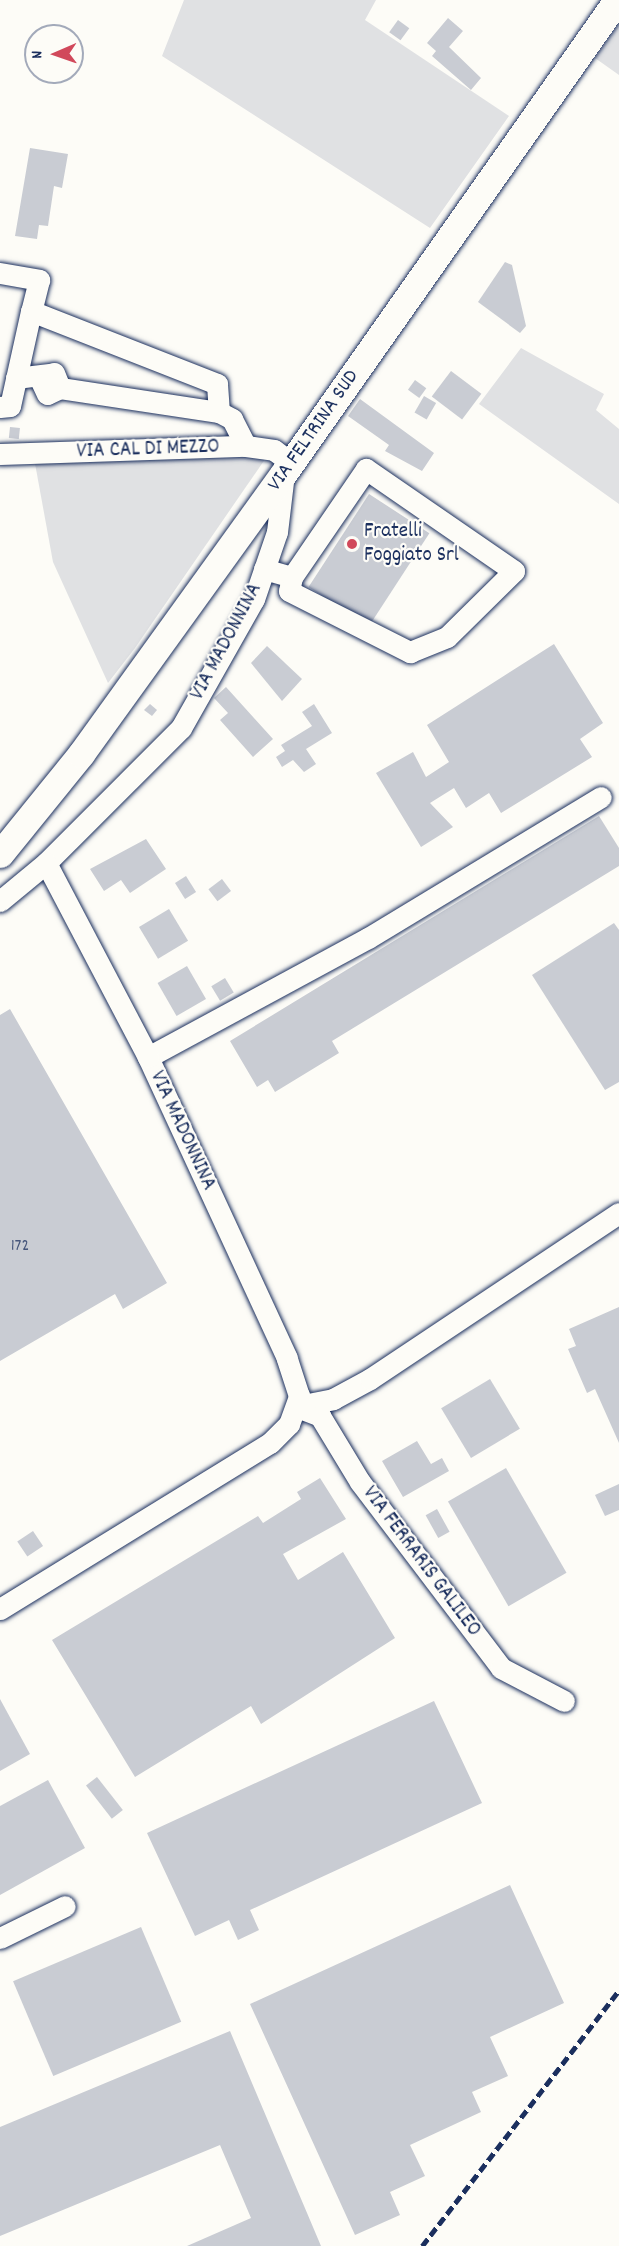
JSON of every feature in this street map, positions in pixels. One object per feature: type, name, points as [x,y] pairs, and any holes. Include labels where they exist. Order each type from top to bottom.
[{"type":"main road","name":"VIA FELTRINA SUD","points":[[0,854],[75,762],[288,468],[617,0]]},
{"type":"street","points":[[0,273],[39,280],[10,406],[0,407]]},
{"type":"street","points":[[32,311],[217,384],[219,412]]},
{"type":"street","points":[[16,378],[40,379],[43,392],[60,388],[219,412],[232,419],[246,446]]},
{"type":"street","name":"VIA CAL DI MEZZO","points":[[0,454],[246,446],[274,450],[288,468]]},
{"type":"street","name":"VIA MADONNINA","points":[[0,901],[46,863],[181,728],[254,599],[277,532],[288,468]]},
{"type":"street","points":[[366,469],[514,571],[447,636],[410,652],[289,591],[292,577],[366,469]]},
{"type":"street","points":[[264,569],[292,577]]},
{"type":"street","points":[[148,1057],[368,938],[601,797]]},
{"type":"street","name":"VIA MADONNINA","points":[[46,863],[148,1057],[294,1373],[297,1407]]},
{"type":"street","points":[[0,1609],[261,1449],[283,1431],[297,1407],[333,1399],[370,1379],[619,1213]]},
{"type":"street","name":"VIA FERRARIS GALILEO","points":[[297,1407],[320,1416],[360,1482],[501,1668],[564,1701]]},
{"type":"street","points":[[0,1938],[65,1906]]},
{"type":"shaded area","points":[[184,0],[376,0],[365,20],[509,116],[430,228],[162,56]]},
{"type":"shaded area","points":[[619,24],[619,75],[595,58]]},
{"type":"shaded area","points":[[521,348],[604,394],[596,410],[619,429],[619,504],[479,404]]},
{"type":"shaded area","points":[[272,449],[135,648],[108,683],[53,562],[34,458]]},
{"type":"building","points":[[448,18],[463,31],[449,47],[481,78],[471,90],[432,56],[436,51],[427,43]]},
{"type":"building","points":[[398,20],[409,28],[401,40],[389,32]]},
{"type":"building","points":[[30,148],[68,154],[62,188],[54,186],[48,226],[39,225],[37,239],[15,236]]},
{"type":"building","points":[[505,262],[512,265],[526,326],[520,333],[478,302]]},
{"type":"building","points":[[451,371],[481,394],[462,419],[432,397]]},
{"type":"building","points":[[415,380],[426,388],[419,398],[408,390]]},
{"type":"building","points":[[424,396],[436,403],[427,419],[414,412]]},
{"type":"building","points":[[360,399],[434,453],[422,471],[385,451],[389,445],[348,416]]},
{"type":"building","points":[[10,427],[20,428],[19,439],[9,438]]},
{"type":"building","points":[[369,494],[429,533],[369,626],[309,587]]},
{"type":"building","points":[[554,644],[603,723],[580,739],[592,757],[501,813],[489,793],[466,808],[454,788],[430,803],[453,827],[421,847],[376,773],[413,752],[426,777],[449,762],[427,725]]},
{"type":"building","points":[[267,646],[302,679],[282,701],[251,663]]},
{"type":"building","points":[[226,687],[273,739],[253,757],[220,720],[228,713],[214,698]]},
{"type":"building","points":[[150,704],[157,710],[152,716],[144,710]]},
{"type":"building","points":[[314,704],[332,733],[306,749],[316,764],[304,772],[293,760],[282,767],[276,757],[285,751],[281,745],[312,726],[302,712]]},
{"type":"building","points":[[599,816],[619,848],[619,866],[332,1041],[339,1053],[275,1092],[268,1080],[257,1087],[230,1041]]},
{"type":"building","points":[[146,839],[166,869],[130,893],[121,880],[104,891],[90,869]]},
{"type":"building","points":[[186,876],[196,892],[185,899],[175,883]]},
{"type":"building","points":[[222,879],[231,891],[217,901],[208,889]]},
{"type":"building","points":[[169,909],[188,941],[158,959],[139,927]]},
{"type":"building","points":[[614,923],[619,930],[619,1082],[605,1090],[532,975]]},
{"type":"building","points":[[187,966],[206,999],[177,1016],[158,983]]},
{"type":"building","points":[[225,978],[234,993],[220,1001],[211,986]]},
{"type":"building","points":[[10,1009],[167,1283],[123,1309],[115,1294],[0,1361],[0,1015]]},
{"type":"building","points":[[619,1307],[619,1443],[595,1389],[587,1393],[568,1349],[576,1346],[569,1329]]},
{"type":"building","points":[[490,1379],[520,1429],[471,1458],[441,1408]]},
{"type":"building","points":[[417,1441],[431,1464],[442,1458],[449,1471],[403,1497],[382,1461]]},
{"type":"building","points":[[506,1468],[566,1573],[508,1606],[448,1502]]},
{"type":"building","points":[[320,1478],[346,1519],[283,1554],[298,1580],[343,1552],[395,1638],[261,1724],[251,1706],[135,1777],[52,1640],[258,1516],[263,1523],[301,1499],[297,1492]]},
{"type":"building","points":[[619,1484],[619,1510],[605,1516],[595,1495]]},
{"type":"building","points":[[437,1509],[450,1532],[438,1538],[426,1515]]},
{"type":"building","points":[[33,1531],[43,1546],[27,1557],[17,1542]]},
{"type":"building","points":[[0,1699],[30,1754],[0,1771]]},
{"type":"building","points":[[434,1701],[482,1803],[250,1910],[259,1930],[238,1940],[229,1920],[195,1936],[147,1833]]},
{"type":"building","points":[[97,1777],[123,1810],[112,1819],[86,1786]]},
{"type":"building","points":[[48,1780],[85,1848],[0,1895],[0,1806]]},
{"type":"building","points":[[510,1885],[564,2003],[490,2037],[508,2076],[472,2092],[481,2112],[410,2145],[425,2176],[390,2192],[400,2215],[355,2235],[250,2004]]},
{"type":"building","points":[[141,1927],[181,2022],[53,2076],[13,1981]]},
{"type":"building","points":[[230,2031],[321,2246],[187,2246],[251,2218],[220,2145],[0,2236],[0,2127]]},
{"type":"railway","points":[[422,2246],[619,1990]]},
{"type":"place","name":"Fratelli Foggiato Srl","points":[[352,544]]}]
